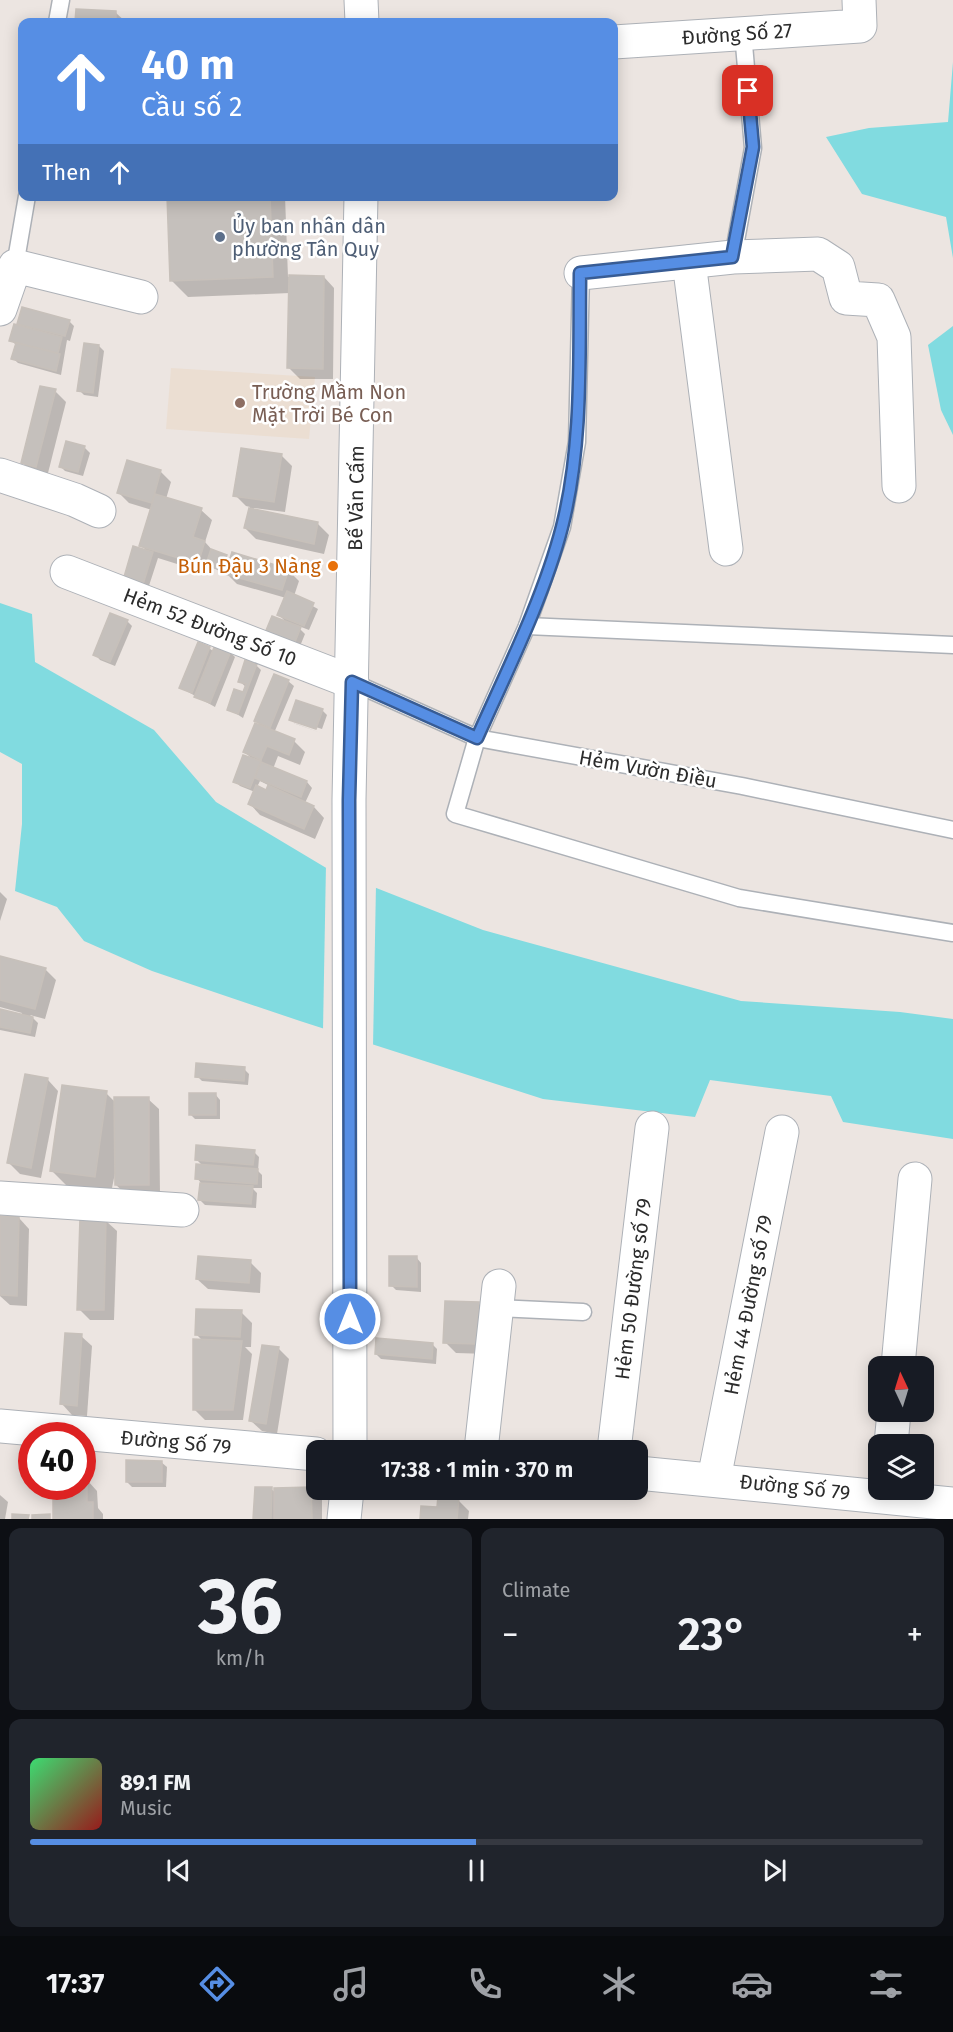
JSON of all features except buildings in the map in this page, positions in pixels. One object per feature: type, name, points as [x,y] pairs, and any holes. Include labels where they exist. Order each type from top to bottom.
[{"type":"street","points":[[362,0],[362,18]]},
{"type":"street","name":"Đường Số 27","points":[[618,42],[743,33],[859,13]]},
{"type":"street","name":"Bế Văn Cấm","points":[[350,1440],[349,800],[361,201]]},
{"type":"street","points":[[580,273],[732,257],[818,254],[838,267],[846,298],[878,300],[894,337],[899,486]]},
{"type":"street","points":[[689,262],[726,549]]},
{"type":"street","points":[[0,309],[15,266],[141,297]]},
{"type":"street","points":[[0,475],[75,500],[99,511]]},
{"type":"street","name":"Hẻm 52 Đường Số 10","points":[[67,572],[352,682]]},
{"type":"street","name":"Hẻm 50 Đường số 79","points":[[615,1440],[652,1128]]},
{"type":"street","name":"Hẻm 44 Đường số 79","points":[[714,1479],[782,1132]]},
{"type":"street","points":[[899,1356],[915,1179]]},
{"type":"street","points":[[0,1198],[182,1210]]},
{"type":"street","points":[[482,1440],[497,1297]]},
{"type":"street","name":"Đường Số 79","points":[[0,1426],[306,1453]]},
{"type":"street","name":"Đường Số 79","points":[[648,1474],[868,1492]]},
{"type":"street","points":[[344,1519],[346,1500]]},
{"type":"street","name":"Đường Số 79","points":[[929,1500],[953,1504]]},
{"type":"lane","points":[[58,18],[61,0]]},
{"type":"lane","points":[[732,257],[753,147],[743,33]]},
{"type":"lane","points":[[15,266],[26,201]]},
{"type":"lane","points":[[580,273],[577,442],[562,527],[527,626],[477,738],[455,814],[739,898],[953,933]]},
{"type":"lane","points":[[527,626],[953,645]]},
{"type":"lane","name":"Hẻm Vườn Điều","points":[[352,682],[477,738],[742,786],[953,830]]},
{"type":"lane","points":[[497,1297],[583,1312]]},
{"type":"shaded area","name":"Trường Mầm Non Mặt Trời Bé Con","points":[[171,368],[315,377],[309,439],[166,429]]},
{"type":"water","points":[[953,62],[953,258],[946,217],[862,194],[826,137],[869,128],[948,122]]},
{"type":"water","points":[[953,326],[953,435],[941,410],[928,345]]},
{"type":"water","points":[[0,603],[32,614],[35,662],[154,730],[216,802],[328,869],[483,930],[741,1001],[900,1012],[953,1019],[953,1139],[843,1122],[831,1096],[710,1080],[695,1117],[543,1099],[152,971],[84,941],[57,907],[15,891],[22,824],[22,764],[0,752]]},
{"type":"pier","points":[[326,864],[376,884],[373,1047],[323,1031]]},
{"type":"place","name":"Ủy ban nhân dân phường Tân Quy","points":[[220,237]]},
{"type":"place","name":"Trường Mầm Non Mặt Trời Bé Con","points":[[240,403]]},
{"type":"place","name":"Bún Đậu 3 Nàng","points":[[333,566]]},
{"type":"route","points":[[350,1319],[349,800],[352,682],[477,738],[527,626],[562,527],[577,442],[580,273],[732,257],[753,147],[748,91]]}]
